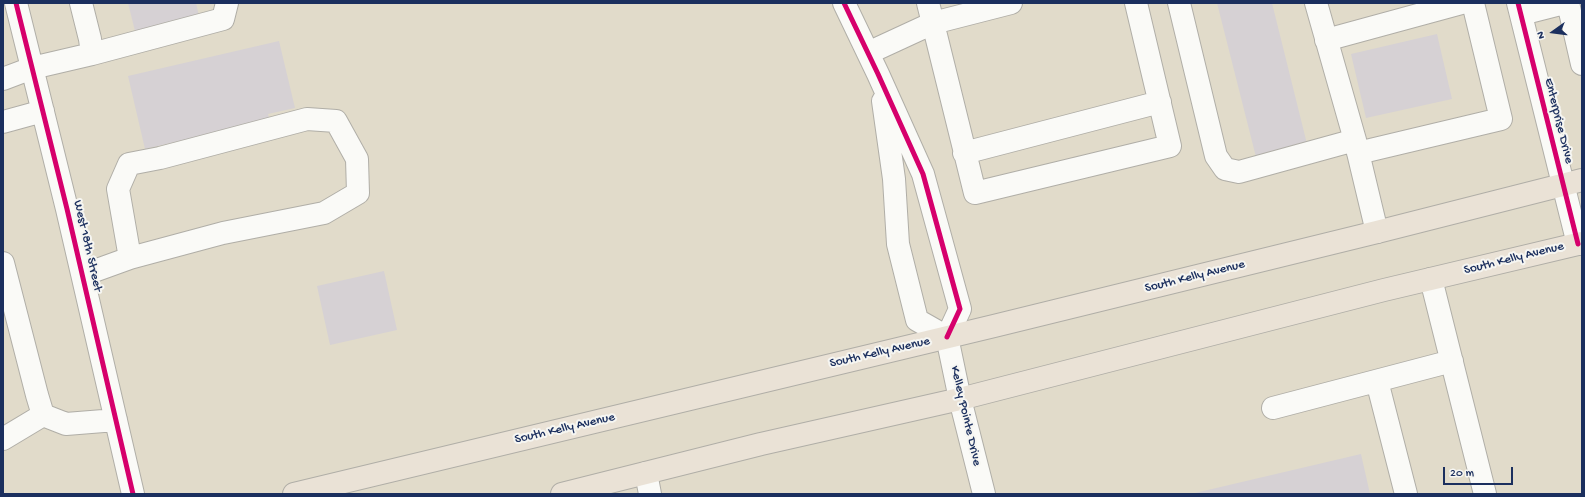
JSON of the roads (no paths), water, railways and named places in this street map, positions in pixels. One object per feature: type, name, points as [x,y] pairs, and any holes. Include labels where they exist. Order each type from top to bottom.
[{"type":"main road","name":"South Kelly Avenue","points":[[294,494],[947,337],[1377,232],[1572,182]]},
{"type":"main road","name":"South Kelly Avenue","points":[[562,494],[583,491],[646,473],[769,442],[960,399],[1376,292],[1580,244]]},
{"type":"street","name":"West 18th Street","points":[[16,3],[83,275],[133,494]]},
{"type":"street","points":[[81,3],[90,39],[92,54]]},
{"type":"street","points":[[3,79],[32,68],[92,54],[223,19],[227,3]]},
{"type":"street","points":[[844,3],[878,74],[923,174],[960,309],[947,337],[917,320],[898,244],[894,179],[878,74]]},
{"type":"street","points":[[868,53],[931,13],[1011,3]]},
{"type":"street","points":[[931,13],[975,193],[1170,146],[1136,3]]},
{"type":"street","points":[[1179,3],[1216,156],[1225,169],[1240,172],[1357,146],[1501,119],[1473,3]]},
{"type":"street","points":[[1316,3],[1357,146],[1377,232]]},
{"type":"street","points":[[1326,40],[1462,3]]},
{"type":"street","points":[[1520,9],[1564,3]]},
{"type":"street","points":[[1568,3],[1582,64]]},
{"type":"street","name":"Enterprise Drive","points":[[1520,9],[1572,182],[1580,244]]},
{"type":"street","points":[[964,153],[1160,102]]},
{"type":"street","points":[[3,122],[43,111]]},
{"type":"street","points":[[83,275],[130,258],[223,233],[324,213],[358,193],[357,159],[336,121],[307,119],[160,158],[129,164],[118,189],[130,258]]},
{"type":"street","points":[[3,263],[43,415]]},
{"type":"street","points":[[1431,279],[1485,494]]},
{"type":"street","name":"Kelley Pointe Drive","points":[[947,337],[960,399],[984,494]]},
{"type":"street","points":[[1273,408],[1452,361]]},
{"type":"street","points":[[1377,381],[1406,494]]},
{"type":"street","points":[[43,415],[66,424],[116,420]]},
{"type":"street","points":[[3,439],[43,415]]},
{"type":"street","points":[[646,473],[650,494]]}]
